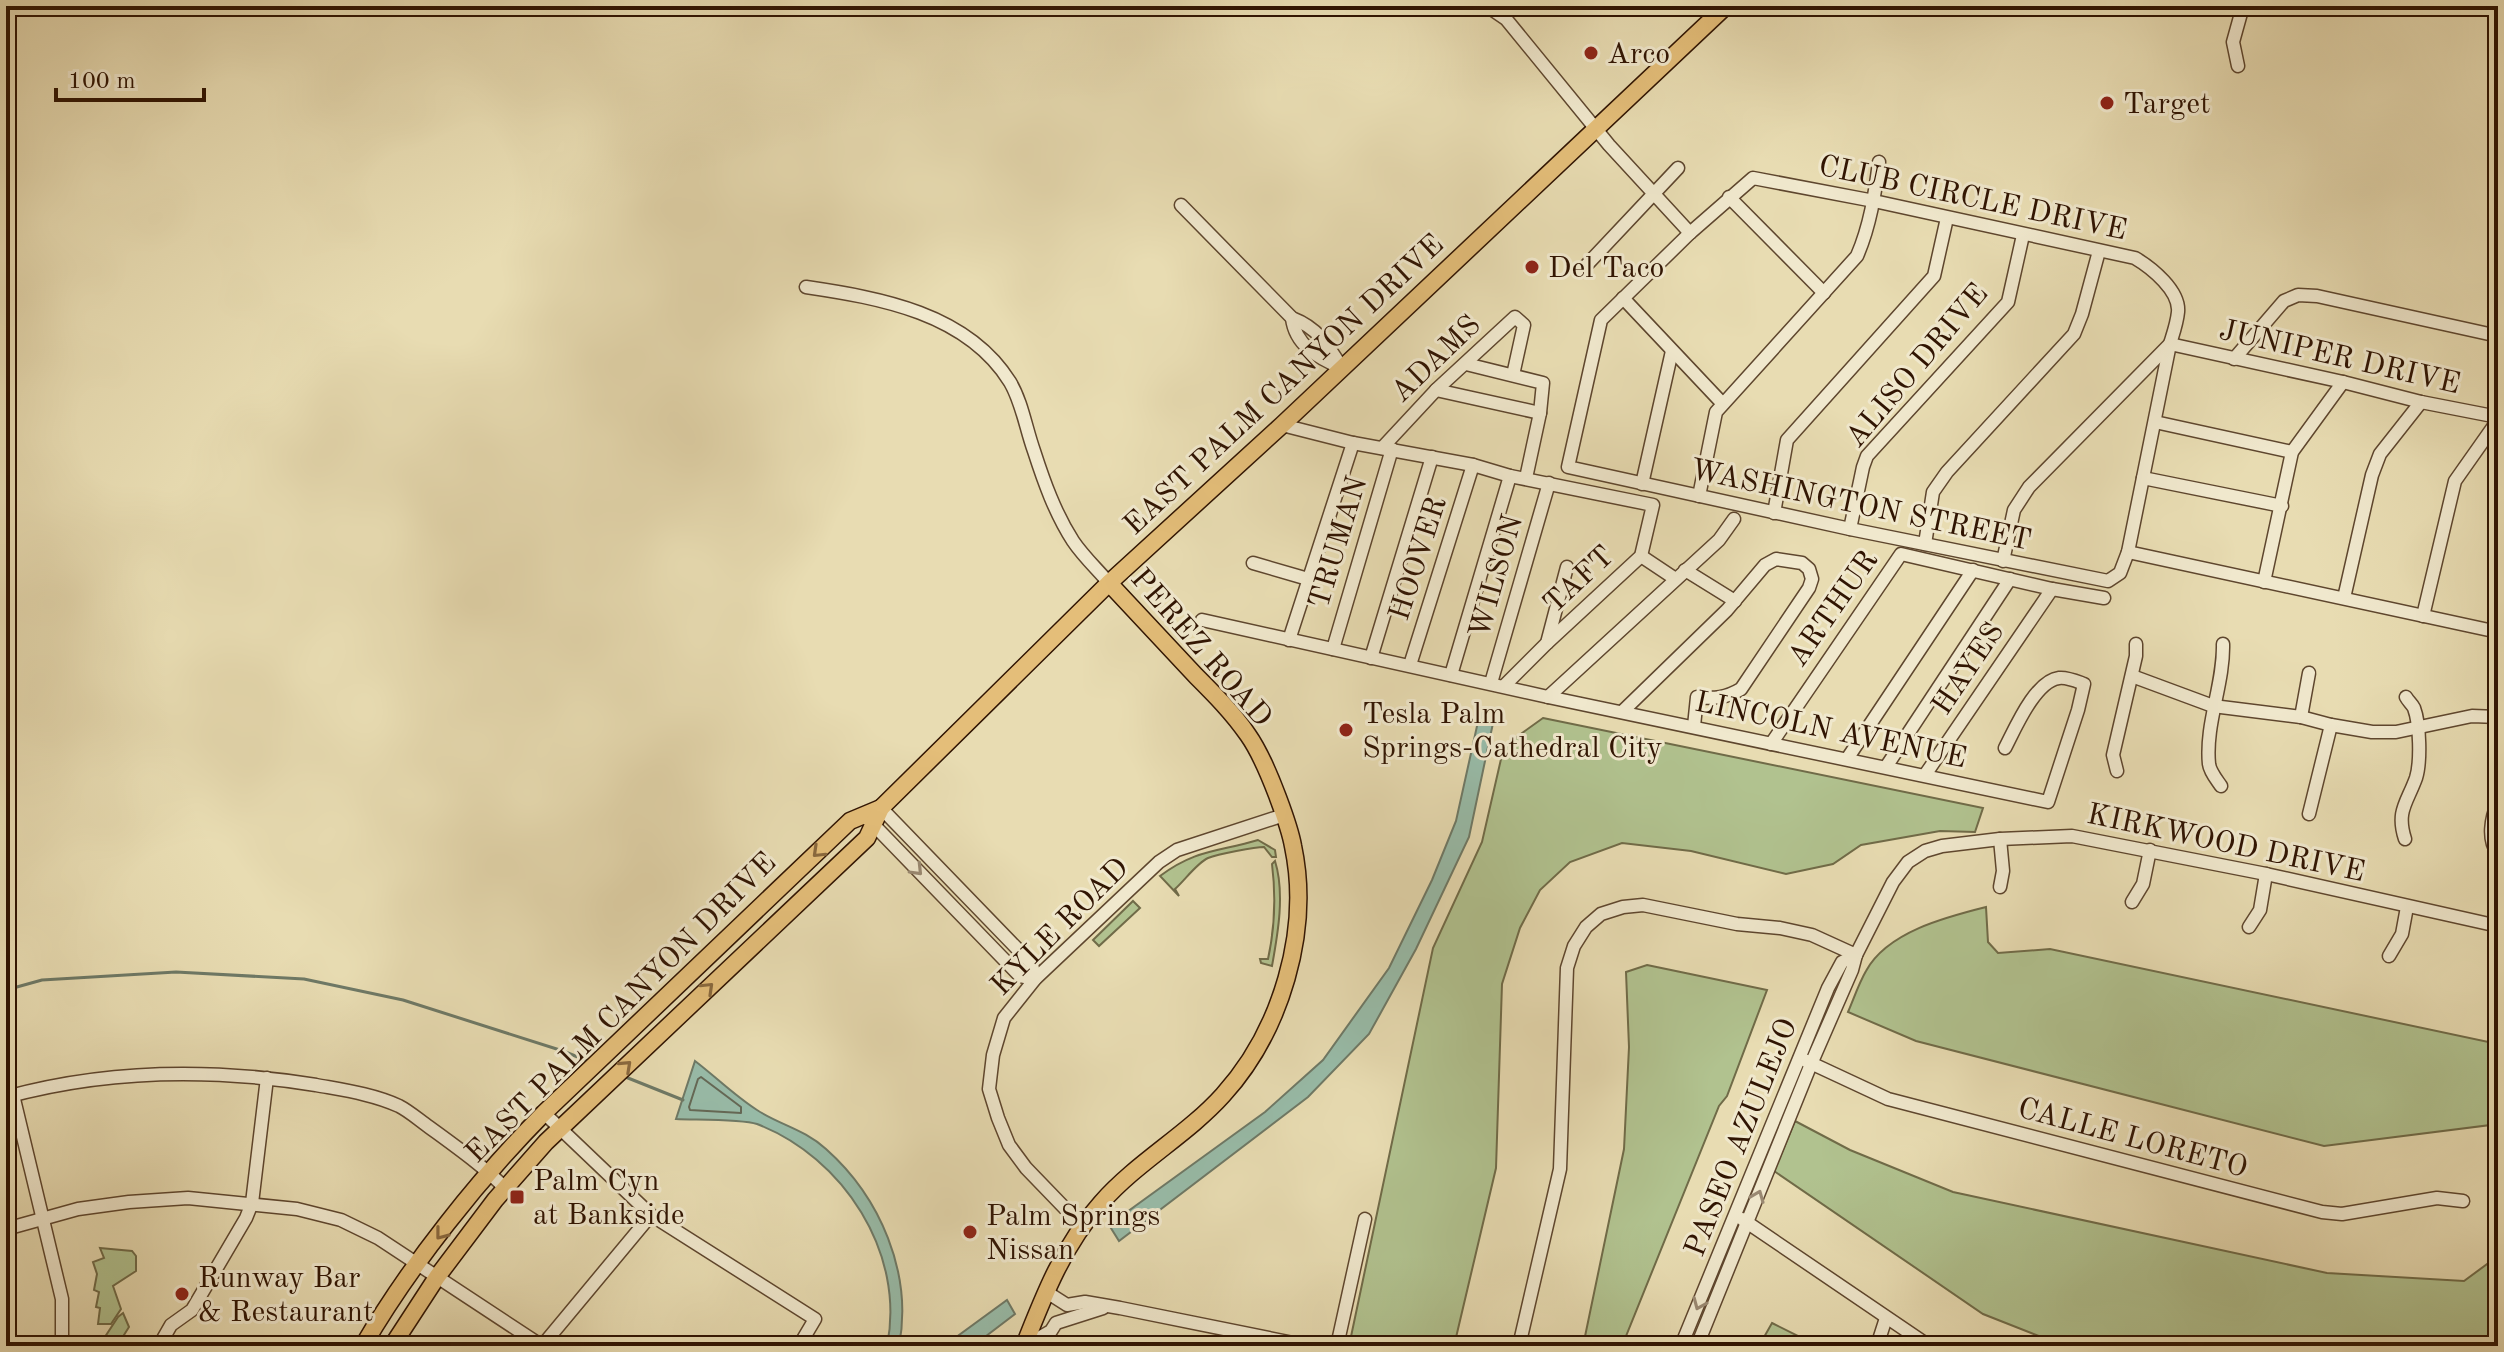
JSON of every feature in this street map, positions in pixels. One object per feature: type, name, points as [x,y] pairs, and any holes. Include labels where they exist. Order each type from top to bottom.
[{"type":"main road","name":"EAST PALM CANYON DRIVE","points":[[363,1346],[418,1264],[489,1172],[544,1113],[850,821],[868,820],[881,808],[1109,583],[1282,425],[1726,6]]},
{"type":"main road","name":"PEREZ ROAD","points":[[1024,1346],[1045,1291],[1082,1226],[1124,1180],[1197,1121],[1224,1094],[1247,1063],[1267,1029],[1284,985],[1296,923],[1298,887],[1293,847],[1270,777],[1248,735],[1224,705],[1109,583]]},
{"type":"main road","name":"EAST PALM CANYON DRIVE","points":[[392,1346],[437,1277],[505,1188],[560,1128],[867,838],[868,820]]},
{"type":"street","points":[[1487,6],[1506,19],[1595,129],[1690,233]]},
{"type":"street","points":[[2238,66],[2233,42],[2243,6]]},
{"type":"street","points":[[1699,496],[1716,412],[1857,256],[1874,201],[1879,162]]},
{"type":"street","points":[[1581,271],[1678,168]]},
{"type":"street","name":"CLUB CIRCLE DRIVE","points":[[1568,467],[1601,320],[1690,233],[1753,178],[2135,258],[2149,266],[2175,296],[2179,311],[2128,552]]},
{"type":"street","points":[[1729,197],[1824,293]]},
{"type":"street","points":[[1181,205],[1292,318],[1295,335],[1317,357],[1342,368]]},
{"type":"street","points":[[1774,513],[1787,440],[1934,276],[1947,218]]},
{"type":"street","name":"ALISO DRIVE","points":[[1850,529],[1867,456],[2008,302],[2023,235]]},
{"type":"street","points":[[1925,544],[1933,492],[1947,472],[2074,334],[2099,251]]},
{"type":"street","name":"PEREZ ROAD","points":[[806,287],[863,295],[916,310],[962,332],[990,354],[1012,384],[1059,517],[1075,543],[1109,583]]},
{"type":"street","points":[[2234,359],[2284,301],[2298,295],[2317,296],[2498,336]]},
{"type":"street","points":[[1623,298],[1722,403]]},
{"type":"street","name":"ADAMS","points":[[1387,448],[1436,390],[1515,317],[1524,325],[1513,375]]},
{"type":"street","points":[[2003,561],[2014,510],[2029,487],[2170,344]]},
{"type":"street","name":"JUNIPER DRIVE","points":[[2170,344],[2498,419]]},
{"type":"street","points":[[1642,484],[1672,351]]},
{"type":"street","points":[[1466,364],[1543,383],[1526,478]]},
{"type":"street","points":[[2264,582],[2292,452],[2343,382]]},
{"type":"street","points":[[1436,390],[1540,413]]},
{"type":"street","points":[[2344,598],[2376,464],[2380,454],[2421,402]]},
{"type":"street","points":[[2423,616],[2455,481],[2498,419]]},
{"type":"street","points":[[2155,422],[2292,452]]},
{"type":"street","points":[[1282,425],[1353,443],[1473,465],[1549,483]]},
{"type":"street","points":[[1289,640],[1353,443]]},
{"type":"street","name":"TRUMAN","points":[[1333,649],[1387,448]]},
{"type":"street","points":[[1371,658],[1432,457]]},
{"type":"street","name":"HOOVER","points":[[1410,665],[1473,465]]},
{"type":"street","name":"WASHINGTON STREET","points":[[1568,467],[1774,513],[2108,581],[2120,573],[2128,552]]},
{"type":"street","points":[[1451,675],[1510,476]]},
{"type":"street","points":[[2143,478],[2282,506]]},
{"type":"street","name":"TAFT","points":[[1498,684],[1641,556],[1653,505],[1549,483]]},
{"type":"street","name":"WILSON","points":[[1498,684],[1549,483]]},
{"type":"street","points":[[1548,697],[1674,578],[1719,540],[1734,519]]},
{"type":"street","points":[[2128,552],[2498,632]]},
{"type":"street","name":"ARTHUR","points":[[1771,744],[1901,554],[2104,598]]},
{"type":"street","points":[[1641,556],[1674,578]]},
{"type":"street","points":[[1623,711],[1735,601],[1765,565],[1776,559],[1802,563],[1809,569],[1812,579],[1809,588],[1741,689],[1730,696],[1714,699],[1697,697],[1694,726]]},
{"type":"street","points":[[1253,563],[1308,579]]},
{"type":"street","points":[[1547,643],[1567,567]]},
{"type":"street","points":[[1685,570],[1735,601]]},
{"type":"street","points":[[1847,759],[1973,570]]},
{"type":"street","points":[[1886,767],[2010,579]]},
{"type":"street","name":"HAYES","points":[[1925,775],[2052,589]]},
{"type":"street","name":"LINCOLN AVENUE","points":[[1202,620],[1548,697],[2048,802],[2084,684],[2073,679],[2057,678],[2046,684],[2031,700],[2005,748]]},
{"type":"street","points":[[2117,771],[2113,755],[2132,676],[2136,644]]},
{"type":"street","points":[[2221,786],[2209,767],[2213,706],[2224,660],[2223,644]]},
{"type":"street","points":[[2301,717],[2309,673]]},
{"type":"street","points":[[2132,676],[2213,706],[2301,717],[2372,732],[2396,732],[2457,718],[2498,717]]},
{"type":"street","points":[[2405,839],[2400,823],[2420,755],[2414,708],[2406,697]]},
{"type":"street","points":[[2309,814],[2331,725]]},
{"type":"street","points":[[2498,802],[2491,834],[2493,848],[2498,854]]},
{"type":"street","points":[[868,820],[1020,976],[1035,979],[1032,964],[881,808]]},
{"type":"street","name":"KYLE ROAD","points":[[1082,1226],[1026,1168],[1009,1145],[998,1118],[989,1089],[993,1055],[1004,1018],[1035,979],[1159,862],[1177,850],[1284,815]]},
{"type":"street","name":"KIRKWOOD DRIVE","points":[[1942,846],[2000,839],[2072,836],[2266,874],[2498,926]]},
{"type":"street","points":[[2000,839],[2003,871],[2000,887]]},
{"type":"street","name":"PASEO AZULEJO","points":[[1681,1346],[1741,1219],[1806,1061],[1828,988],[1842,962],[1856,955],[1893,882],[1908,862],[1925,851],[1942,846]]},
{"type":"street","points":[[2132,902],[2143,884],[2150,850]]},
{"type":"street","points":[[2249,927],[2260,910],[2266,874]]},
{"type":"street","points":[[1519,1346],[1560,1169],[1567,968],[1574,946],[1586,927],[1601,914],[1643,905],[1812,935],[1856,955]]},
{"type":"street","points":[[2389,956],[2402,934],[2407,907]]},
{"type":"street","name":"CALLE LORETO","points":[[1806,1061],[1888,1099],[2322,1212],[2342,1214],[2437,1198],[2463,1201]]},
{"type":"street","points":[[62,1346],[62,1299],[10,1096],[122,1075],[182,1073],[267,1078],[367,1095],[400,1107],[489,1172],[505,1188]]},
{"type":"street","points":[[159,1346],[171,1325],[192,1310],[252,1203],[267,1078]]},
{"type":"street","points":[[544,1113],[651,1215],[815,1319],[799,1346]]},
{"type":"street","points":[[6,1229],[43,1217],[129,1202],[188,1198],[297,1209],[341,1220],[378,1238],[542,1346],[651,1215]]},
{"type":"street","points":[[1337,1346],[1365,1219]]},
{"type":"street","points":[[1741,1219],[1929,1346]]},
{"type":"street","name":"PASEO AZULEJO","points":[[1697,1346],[1741,1219]]},
{"type":"street","points":[[1045,1291],[1067,1305],[1085,1302],[1110,1306],[1243,1340],[1308,1346]]},
{"type":"street","points":[[1024,1346],[1051,1331],[1056,1323],[1110,1306]]},
{"type":"street","points":[[1877,1346],[1886,1318]]},
{"type":"shaded area","points":[[1543,718],[1983,808],[1975,832],[1940,831],[1861,845],[1833,864],[1786,874],[1691,851],[1622,843],[1570,862],[1540,890],[1520,928],[1502,984],[1496,1168],[1454,1346],[1349,1346],[1433,948],[1482,842],[1504,746]]},
{"type":"shaded area","points":[[1258,840],[1275,850],[1276,857],[1272,857],[1264,847],[1208,858],[1175,889],[1179,896],[1160,876],[1196,856]]},
{"type":"shaded area","points":[[1275,861],[1280,900],[1272,966],[1261,963],[1260,959],[1268,959],[1270,947],[1274,912],[1272,864]]},
{"type":"shaded area","points":[[1133,901],[1140,908],[1099,946],[1093,940]]},
{"type":"shaded area","points":[[1986,907],[1988,942],[1998,953],[2050,949],[2498,1044],[2498,1124],[2324,1146],[1916,1041],[1848,1012],[1866,971],[1888,946],[1919,928]]},
{"type":"shaded area","points":[[1647,965],[1767,990],[1727,1096],[1719,1106],[1622,1346],[1583,1346],[1624,1149],[1629,1047],[1626,972]]},
{"type":"shaded area","points":[[1795,1121],[1850,1150],[1953,1192],[2327,1273],[2464,1281],[2498,1256],[2498,1346],[2064,1346],[1983,1314],[1774,1171]]},
{"type":"shaded area","points":[[100,1248],[132,1251],[136,1256],[136,1271],[113,1286],[121,1309],[111,1324],[98,1324],[100,1308],[96,1307],[99,1292],[94,1290],[97,1274],[93,1262],[104,1258]]},
{"type":"shaded area","points":[[123,1313],[129,1327],[117,1346],[99,1346],[118,1317]]},
{"type":"shaded area","points":[[1772,1323],[1818,1346],[1759,1346]]},
{"type":"water","points":[[1481,708],[1496,709],[1469,837],[1416,949],[1369,1034],[1308,1097],[1119,1241],[1109,1225],[1265,1112],[1323,1060],[1389,968],[1432,880],[1456,821]]},
{"type":"water","points":[[695,1061],[757,1110],[818,1142],[862,1190],[877,1213],[896,1264],[901,1291],[899,1346],[887,1346],[890,1311],[887,1277],[877,1244],[861,1212],[841,1184],[788,1139],[757,1124],[676,1119]]},
{"type":"water","points":[[1007,1300],[1015,1314],[973,1346],[944,1346]]},
{"type":"waterway","points":[[6,990],[42,980],[176,972],[304,979],[403,1000],[590,1062]]},
{"type":"waterway","points":[[623,1076],[683,1100]]},
{"type":"place","name":"Arco","points":[[1591,53]]},
{"type":"place","name":"Target","points":[[2107,103]]},
{"type":"place","name":"Del Taco","points":[[1532,267]]},
{"type":"place","name":"Tesla Palm Springs-Cathedral City","points":[[1346,730]]},
{"type":"place","name":"Palm Cyn at Bankside","points":[[517,1197]]},
{"type":"place","name":"Palm Springs Nissan","points":[[970,1232]]},
{"type":"place","name":"Runway Bar & Restaurant","points":[[182,1294]]}]
